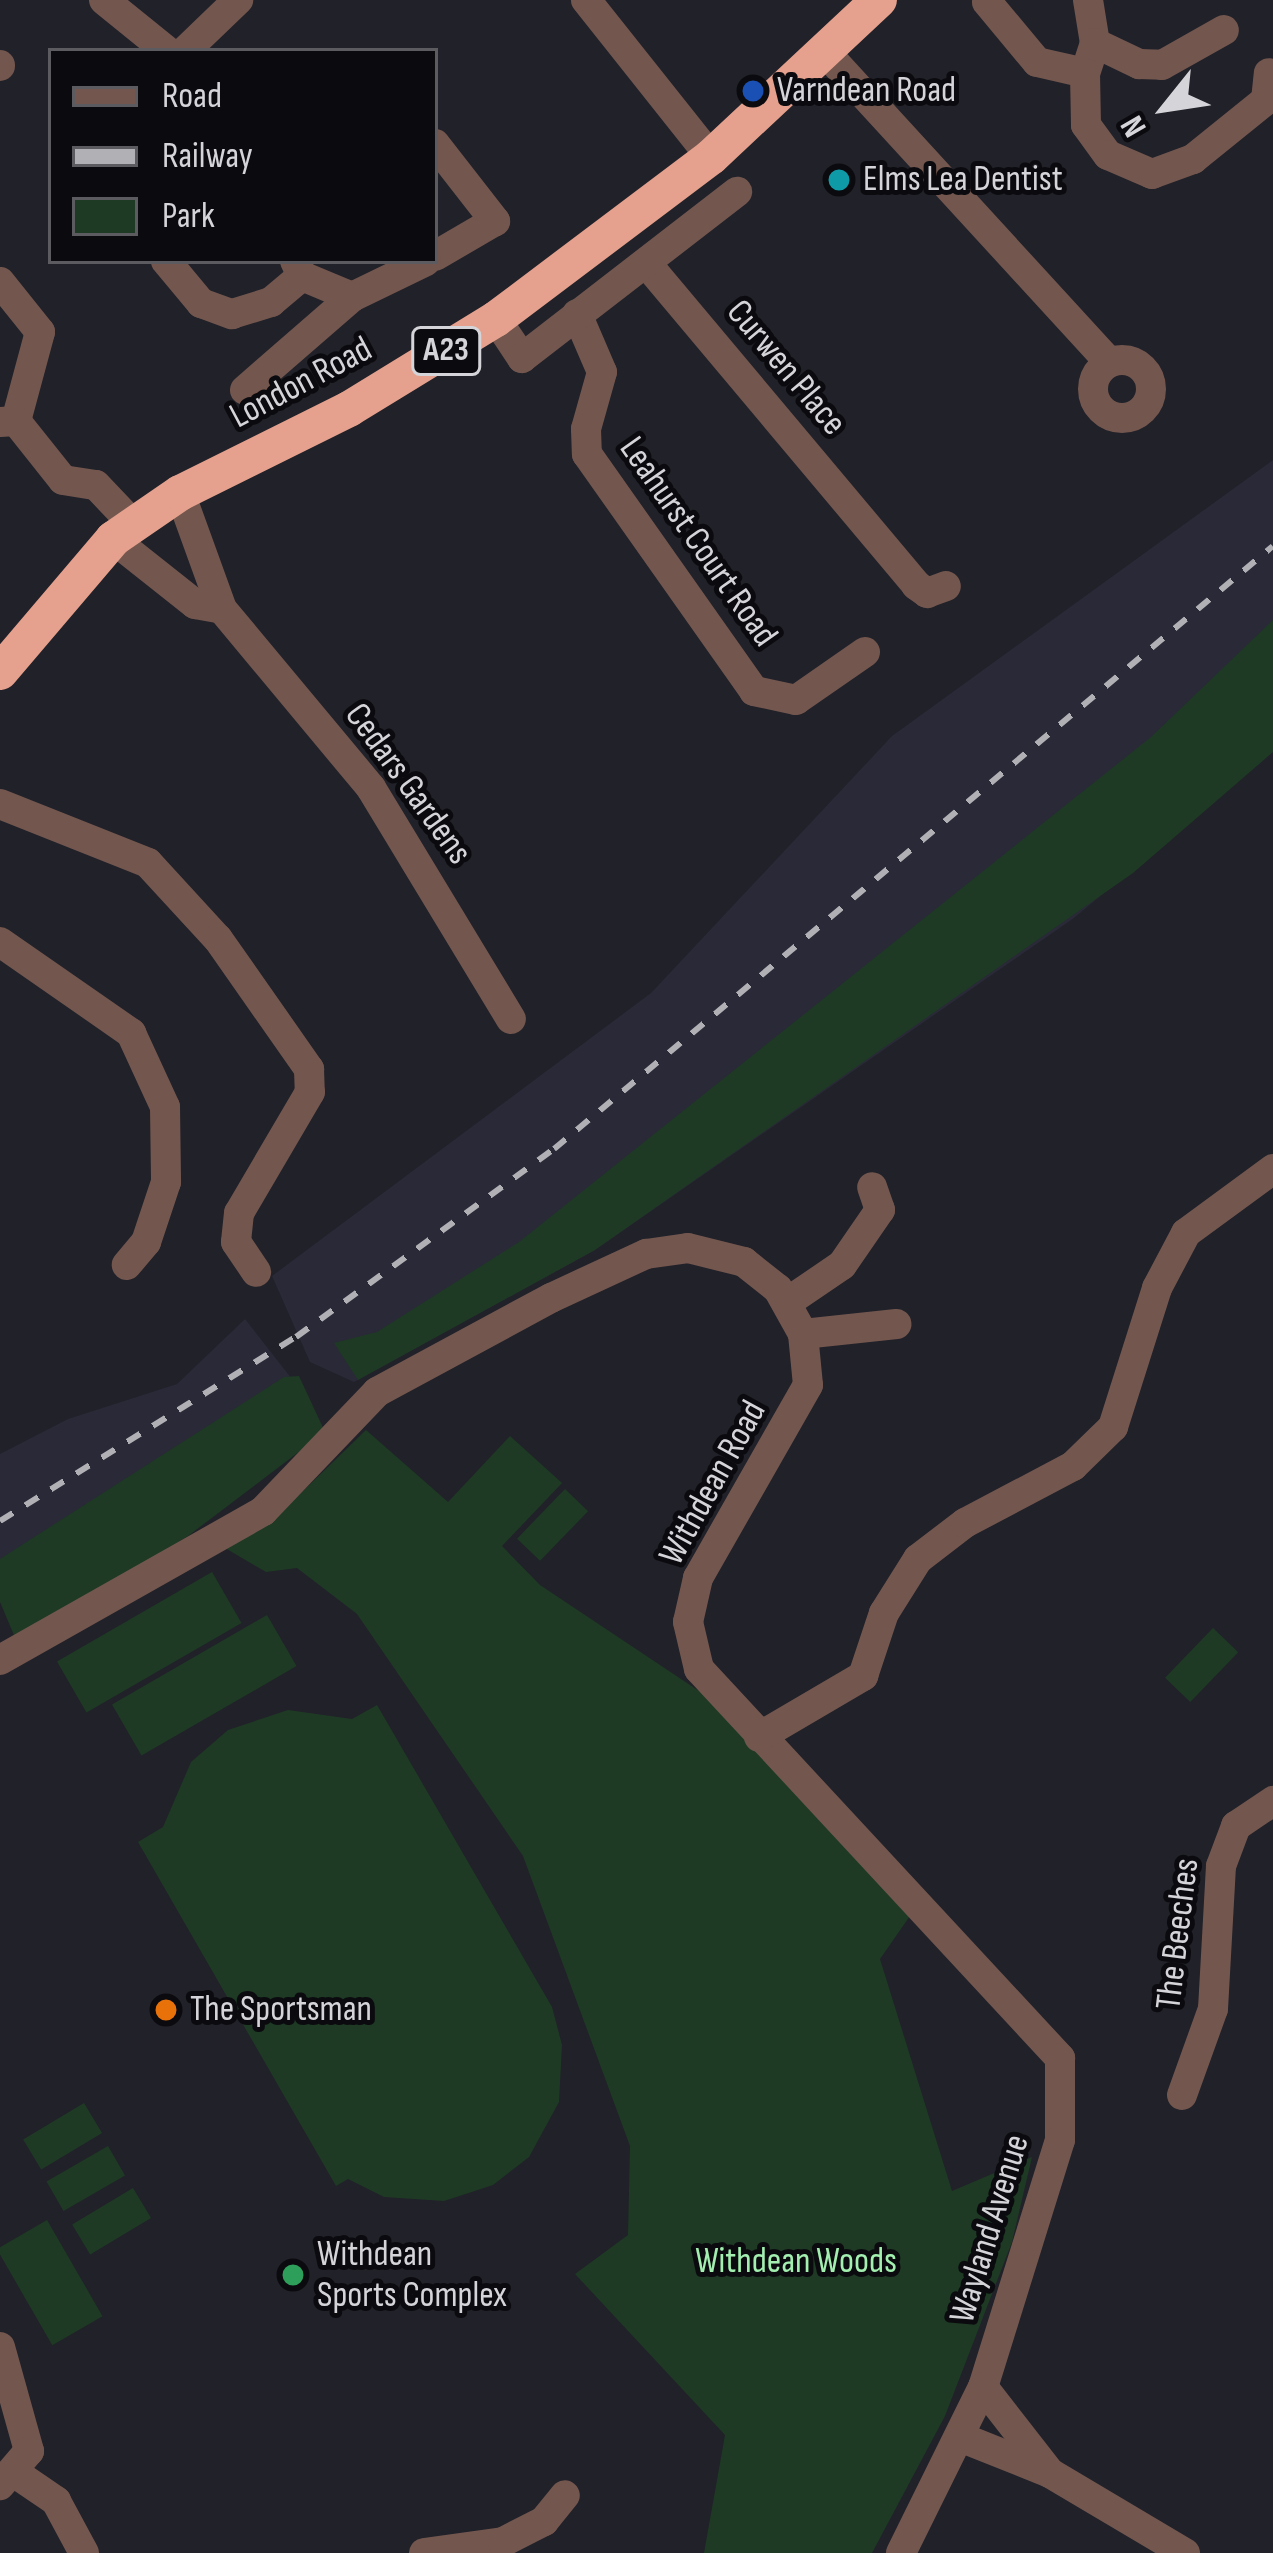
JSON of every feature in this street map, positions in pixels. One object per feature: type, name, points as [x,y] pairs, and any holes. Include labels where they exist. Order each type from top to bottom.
[{"type":"highway","name":"London Road","points":[[0,672],[123,532],[180,493],[349,409],[496,319],[711,157],[879,0]]},
{"type":"street","points":[[104,0],[163,48]]},
{"type":"street","points":[[188,48],[238,0]]},
{"type":"street","points":[[586,0],[711,157]]},
{"type":"street","points":[[1088,0],[1095,43],[1085,73],[1086,125],[1108,155],[1152,174],[1192,160],[1266,100],[1269,73]]},
{"type":"street","points":[[987,2],[1037,62],[1085,73]]},
{"type":"street","points":[[1095,43],[1139,64],[1162,65],[1224,29]]},
{"type":"street","points":[[826,53],[1109,362]]},
{"type":"street","points":[[438,148],[495,220],[438,254]]},
{"type":"street","points":[[496,319],[522,358],[737,192]]},
{"type":"street","points":[[168,264],[201,304],[232,314],[271,302],[298,268],[352,297]]},
{"type":"street","points":[[245,390],[352,297],[420,264]]},
{"type":"street","name":"Curwen Place","points":[[647,264],[916,585],[926,592],[946,586]]},
{"type":"street","points":[[0,282],[40,332],[8,422]]},
{"type":"street","name":"Leahurst Court Road","points":[[577,314],[602,372],[587,454],[754,691],[796,700],[865,652]]},
{"type":"street","name":"Cedars Gardens","points":[[8,422],[63,480],[96,485],[123,532],[195,604],[222,609]]},
{"type":"street","name":"Cedars Gardens","points":[[180,493],[222,609],[371,788],[511,1019]]},
{"type":"street","points":[[0,804],[148,863],[218,939],[309,1069],[310,1092],[239,1213],[236,1242],[256,1272]]},
{"type":"street","points":[[0,942],[131,1033],[165,1107],[166,1182],[146,1242],[127,1265]]},
{"type":"street","points":[[759,1737],[863,1676],[884,1613],[918,1559],[965,1522],[1073,1466],[1113,1426],[1157,1288],[1186,1232],[1273,1169]]},
{"type":"street","points":[[789,1301],[842,1265],[880,1210],[872,1186]]},
{"type":"street","name":"Withdean Road","points":[[2,1652],[262,1511],[377,1392],[646,1254],[688,1248],[727,1254],[789,1301],[803,1334],[803,1402],[698,1578],[688,1622],[699,1669],[759,1737]]},
{"type":"street","points":[[803,1334],[896,1324]]},
{"type":"street","name":"Wayland Avenue","points":[[759,1737],[1060,2058],[1060,2140],[983,2387],[901,2553]]},
{"type":"street","name":"The Beeches","points":[[1182,2095],[1213,2009],[1221,1866],[1237,1826],[1273,1801]]},
{"type":"street","points":[[0,2347],[28,2428],[29,2451],[8,2479],[56,2501],[84,2553]]},
{"type":"street","points":[[983,2387],[1050,2473]]},
{"type":"street","points":[[960,2437],[1050,2473],[1185,2553]]},
{"type":"street","points":[[424,2553],[503,2542],[544,2522],[565,2495]]},
{"type":"shaded area","points":[[1273,460],[1273,752],[1074,918],[595,1250],[354,1382],[310,1362],[272,1276],[651,993],[892,736]]},
{"type":"shaded area","points":[[245,1319],[295,1383],[0,1570],[0,1454],[68,1419],[177,1384]]},
{"type":"green space","points":[[1273,620],[1273,752],[1133,873],[595,1250],[358,1380],[334,1343],[377,1332],[519,1242],[1151,737]]},
{"type":"green space","points":[[299,1376],[325,1432],[188,1536],[16,1640],[0,1602],[0,1559],[284,1377]]},
{"type":"green space","name":"Withdean Woods","points":[[366,1430],[448,1502],[510,1436],[562,1483],[502,1546],[540,1585],[717,1703],[912,1913],[880,1959],[952,2191],[1032,2157],[1012,2242],[945,2416],[872,2553],[704,2553],[725,2435],[575,2274],[628,2235],[630,2146],[523,1856],[357,1614],[297,1568],[266,1572],[225,1548],[299,1495]]},
{"type":"green space","points":[[565,1489],[588,1511],[540,1561],[517,1539]]},
{"type":"green space","points":[[212,1572],[242,1623],[86,1713],[57,1662]]},
{"type":"green space","points":[[267,1615],[296,1666],[141,1756],[112,1704]]},
{"type":"green space","points":[[1213,1628],[1238,1652],[1190,1702],[1165,1678]]},
{"type":"green space","points":[[377,1705],[552,2007],[562,2045],[559,2102],[529,2157],[493,2185],[444,2201],[384,2197],[348,2179],[336,2186],[138,1842],[163,1827],[191,1762],[228,1730],[288,1710],[352,1719]]},
{"type":"green space","points":[[84,2103],[102,2133],[41,2170],[23,2140]]},
{"type":"green space","points":[[108,2146],[125,2175],[64,2211],[47,2182]]},
{"type":"green space","points":[[133,2188],[151,2218],[90,2255],[72,2225]]},
{"type":"green space","points":[[47,2220],[102,2316],[52,2345],[0,2255],[0,2247]]},
{"type":"railway","points":[[0,1521],[296,1337],[554,1149],[1273,546]]},
{"type":"place","name":"Varndean Road","points":[[753,91]]},
{"type":"place","name":"Elms Lea Dentist","points":[[839,180]]},
{"type":"place","name":"The Sportsman","points":[[166,2010]]},
{"type":"place","name":"Withdean Sports Complex","points":[[293,2275]]}]
